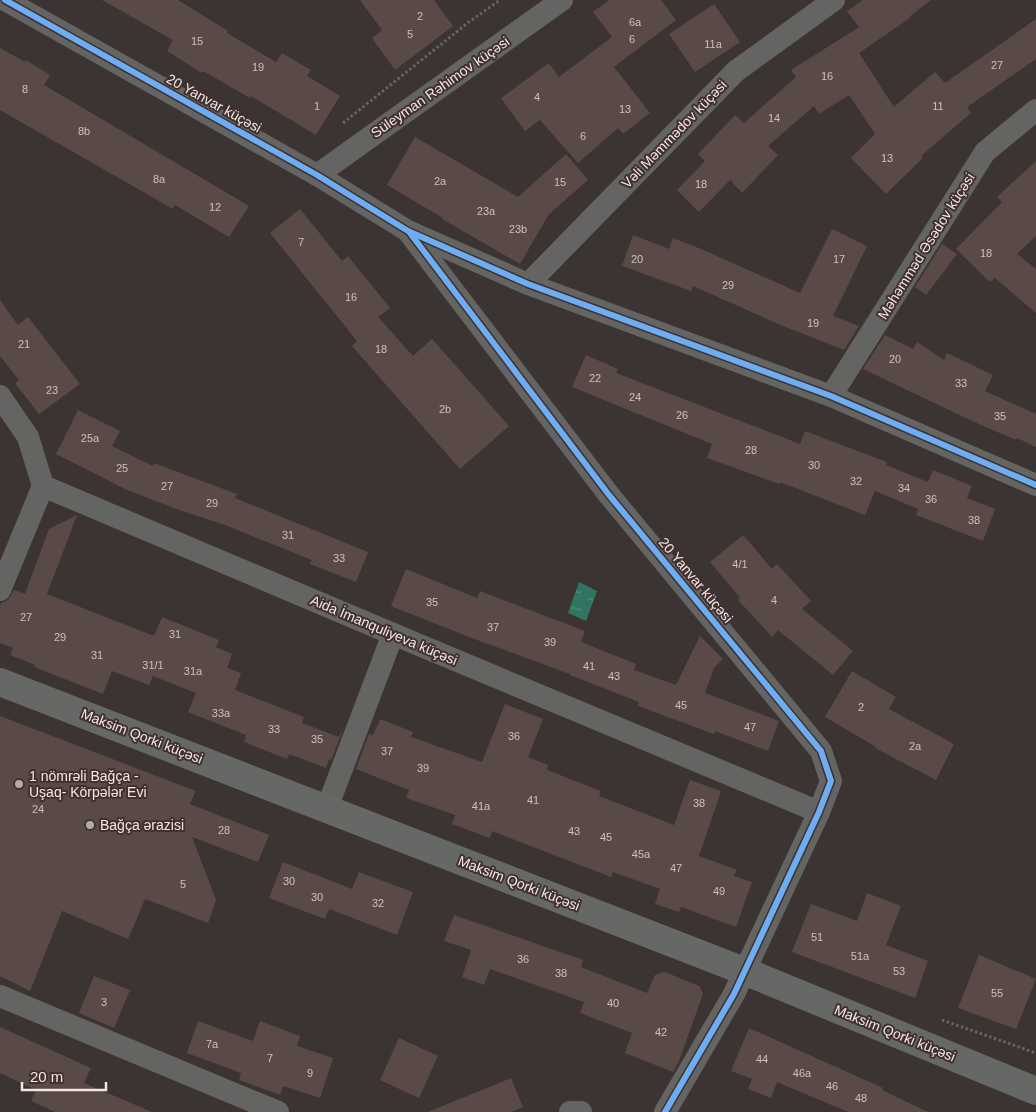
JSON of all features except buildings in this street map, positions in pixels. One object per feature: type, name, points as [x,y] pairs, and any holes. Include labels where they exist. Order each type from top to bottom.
[{"type":"main road","name":"Maksim Qorki küçəsi","points":[[0,682],[744,971],[1036,1091]]},
{"type":"street","name":"20 Yanvar küçəsi","points":[[6,0],[317,174],[408,231],[528,284],[831,396],[1036,485]]},
{"type":"street","name":"Süleyman Rəhimov küçəsi","points":[[317,174],[562,0]]},
{"type":"street","name":"Vəli Məmmədov küçəsi","points":[[528,284],[736,71],[834,0]]},
{"type":"street","name":"Məhəmməd Əsədov küçəsi","points":[[831,396],[985,152],[1036,110]]},
{"type":"street","name":"20 Yanvar küçəsi","points":[[408,231],[609,495],[820,751],[831,781],[819,812],[734,994],[665,1112]]},
{"type":"street","points":[[0,396],[28,437],[42,486],[0,590]]},
{"type":"street","name":"Aida İmanquliyeva küçəsi","points":[[42,486],[819,812]]},
{"type":"street","points":[[328,808],[393,634]]},
{"type":"street","points":[[0,996],[267,1110]]},
{"type":"street","points":[[570,1112],[581,1112]]},
{"type":"path","points":[[342,123],[469,22],[500,0]]},
{"type":"water","points":[[579,582],[597,591],[586,621],[568,613]]},
{"type":"cycle path","points":[[5,0],[317,175],[408,231],[528,284],[831,396],[1036,485]]},
{"type":"cycle path","points":[[410,233],[609,495],[821,751],[831,781],[819,812],[734,994],[665,1112]]},
{"type":"place","name":"1 nömrəli Bağça - Uşaq- Körpələr Evi","points":[[19,784]]},
{"type":"place","name":"Bağça ərazisi","points":[[90,825]]}]
